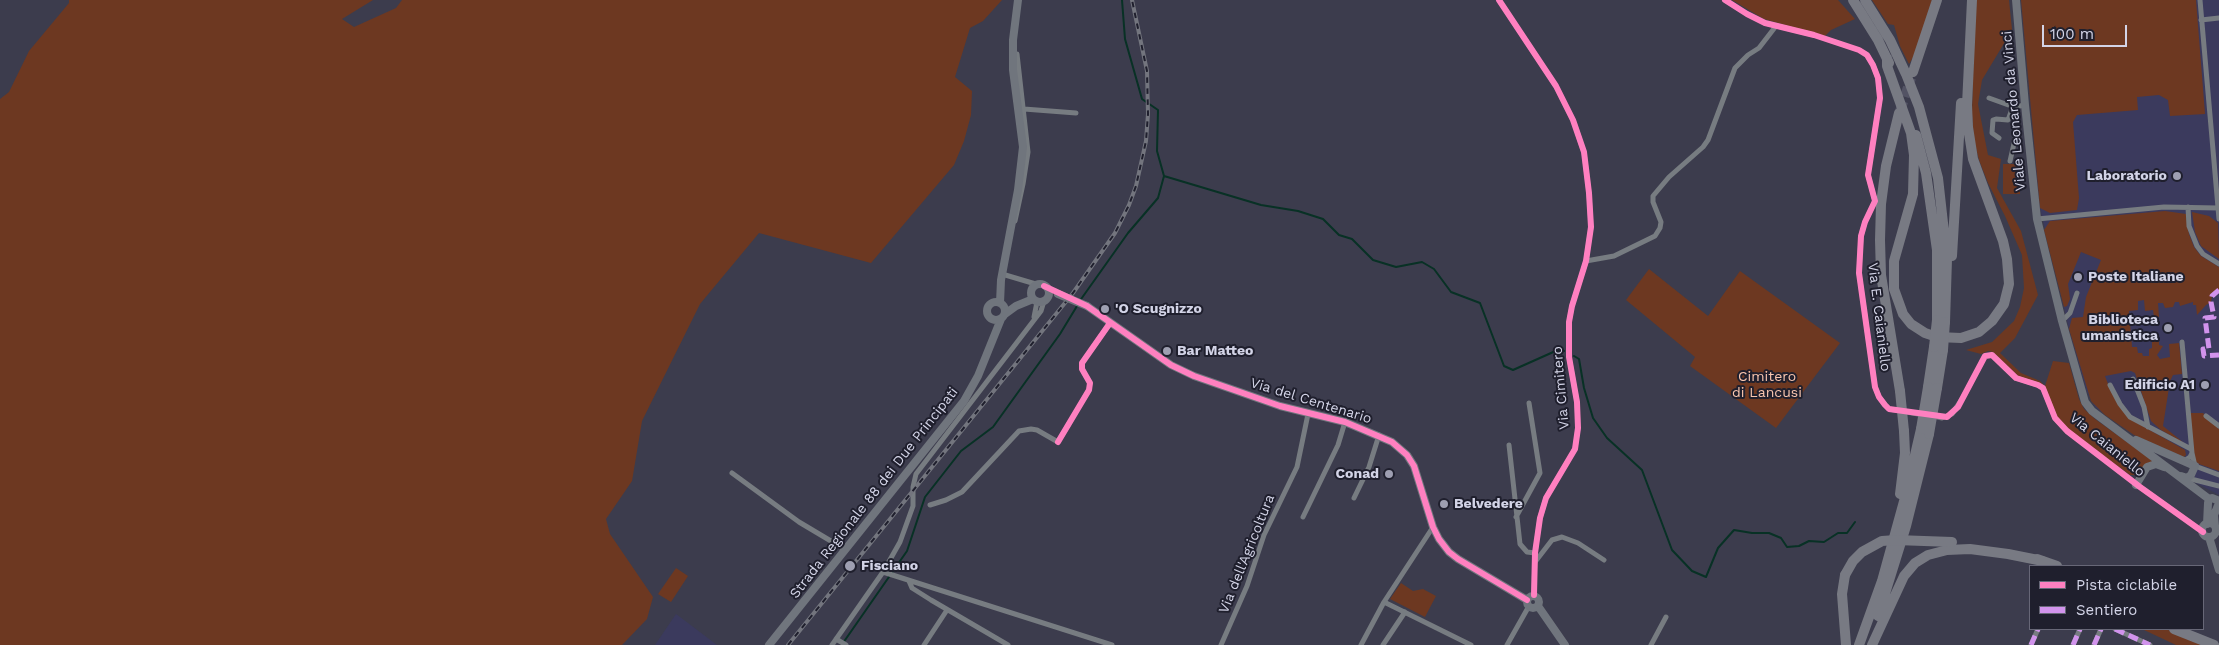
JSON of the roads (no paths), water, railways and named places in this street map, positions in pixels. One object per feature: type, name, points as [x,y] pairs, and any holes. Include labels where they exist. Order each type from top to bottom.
[{"type":"highway","points":[[1913,72],[1937,0]]},
{"type":"highway","points":[[1941,321],[1952,260],[1968,0]]},
{"type":"highway","points":[[1887,58],[1887,66],[1912,133],[1914,154],[1913,194],[1894,261],[1894,289],[1902,314],[1911,324],[1925,333],[1937,337],[1961,338],[1979,332],[1992,321],[2004,304],[2009,284],[2007,258],[1974,159],[1968,127],[1967,106],[1972,0]]},
{"type":"highway","points":[[1858,1],[1890,40],[1902,65],[1921,116],[1938,178],[1945,233],[1947,294]]},
{"type":"highway","points":[[1858,1],[1887,58],[1906,103],[1926,173],[1937,250],[1941,321],[1933,387],[1902,542],[1867,645]]},
{"type":"highway","points":[[1867,621],[1869,605],[1900,499],[1905,453],[1900,391],[1881,275],[1880,240],[1881,204],[1886,166],[1899,113]]},
{"type":"highway","points":[[1859,645],[1882,581],[1925,432]]},
{"type":"highway","points":[[1846,645],[1842,594],[1845,575],[1853,561],[1862,552],[1882,541],[1952,542],[2010,550],[2054,565]]},
{"type":"highway","points":[[1872,645],[1904,576],[1915,563],[1928,554],[1947,550],[1970,550],[2042,561]]},
{"type":"highway","points":[[2176,630],[2214,645],[2219,645]]},
{"type":"street","name":"Strada Regionale 88 dei Due Principati","points":[[770,645],[964,401],[978,376],[1003,317],[1002,277],[1023,147],[1013,70],[1013,40],[1018,0]]},
{"type":"street","name":"Via Cimitero","points":[[1499,0],[1556,86],[1573,120],[1584,152],[1589,193],[1590,227],[1586,261],[1569,322],[1569,357],[1578,428],[1575,449],[1546,498],[1540,518],[1535,553],[1534,595]]},
{"type":"street","name":"Via E. Caianiello","points":[[1725,0],[1747,14],[1776,26],[1859,50],[1867,55],[1878,78],[1880,98],[1868,175],[1875,201],[1861,236],[1859,273],[1875,387],[1879,397],[1889,409]]},
{"type":"street","name":"Viale Leonardo da Vinci","points":[[2016,0],[2037,219],[2062,321],[2085,402],[2092,411],[2123,434]]},
{"type":"street","points":[[2200,0],[2219,219]]},
{"type":"street","points":[[2201,20],[2219,18]]},
{"type":"street","points":[[1586,261],[1614,256],[1655,236],[1662,222],[1653,202],[1653,196],[1669,177],[1703,148],[1708,140],[1735,68],[1748,55],[1760,48],[1776,26]]},
{"type":"street","points":[[1012,222],[1017,217],[1028,152],[1017,54]]},
{"type":"street","points":[[1989,98],[2013,107],[2025,105]]},
{"type":"street","points":[[1999,138],[1992,133],[1993,120],[2008,120],[2012,114],[2013,107]]},
{"type":"street","points":[[2010,161],[2016,135],[2013,107]]},
{"type":"street","points":[[1024,109],[1076,113]]},
{"type":"street","points":[[2037,219],[2164,207],[2218,208]]},
{"type":"street","points":[[2188,207],[2189,226],[2197,246],[2203,254],[2219,264]]},
{"type":"street","name":"Strada Regionale 88 dei Due Principati","points":[[988,351],[990,335],[988,307],[1002,277]]},
{"type":"street","points":[[1002,277],[1041,285],[1049,292],[1039,298]]},
{"type":"street","points":[[832,645],[838,640],[885,573],[908,522],[913,506],[913,487],[916,474],[1032,322],[1039,298],[1034,286],[1041,285]]},
{"type":"street","name":"Via del Centenario","points":[[1041,285],[1087,306],[1171,365],[1194,376],[1248,396],[1308,414],[1345,422],[1379,435],[1398,447],[1407,455],[1414,466],[1433,527],[1439,539],[1458,559],[1528,603]]},
{"type":"street","points":[[2062,321],[2070,313],[2077,293]]},
{"type":"street","points":[[988,307],[992,303],[1002,305],[1019,304],[1058,294]]},
{"type":"street","points":[[988,316],[995,320],[1003,317],[1019,304]]},
{"type":"street","points":[[930,505],[962,492],[1019,431],[1037,430],[1058,442],[1089,390],[1090,383],[1082,369],[1082,363],[1110,323]]},
{"type":"street","points":[[2182,342],[2191,451],[2194,466],[2191,475],[2187,478]]},
{"type":"street","name":"Via Caianiello","points":[[1889,409],[1947,417],[1958,407],[1985,356],[1992,355],[2016,378],[2043,388],[2055,418],[2060,425],[2186,522],[2209,530]]},
{"type":"street","points":[[2133,379],[2144,407],[2148,427]]},
{"type":"street","points":[[2110,385],[2120,404],[2130,417],[2191,451]]},
{"type":"street","points":[[1516,517],[1540,473],[1529,403]]},
{"type":"street","name":"Via dell'Agricoltura","points":[[1221,645],[1247,586],[1267,529],[1297,467],[1308,414]]},
{"type":"street","points":[[2206,416],[2219,426]]},
{"type":"street","points":[[1303,517],[1338,445],[1345,422]]},
{"type":"street","points":[[2123,434],[2194,466],[2219,475]]},
{"type":"street","points":[[2123,434],[2170,470]]},
{"type":"street","points":[[1354,498],[1369,467],[1379,435]]},
{"type":"street","points":[[1509,446],[1520,544],[1527,552],[1535,553]]},
{"type":"street","points":[[2184,461],[2190,457],[2191,451]]},
{"type":"street","points":[[2170,470],[2169,462],[2173,456]]},
{"type":"street","points":[[2136,485],[2147,467],[2159,464],[2170,470],[2209,499],[2217,500],[2219,503],[2209,530]]},
{"type":"street","points":[[732,473],[799,522],[846,550]]},
{"type":"street","points":[[2178,475],[2219,486]]},
{"type":"street","points":[[2209,499],[2209,530],[2219,570]]},
{"type":"street","points":[[1361,645],[1384,602],[1433,527]]},
{"type":"street","points":[[1535,563],[1552,540],[1562,537],[1578,543],[1604,560]]},
{"type":"street","points":[[885,573],[1112,645]]},
{"type":"street","points":[[909,581],[912,588],[946,610],[1008,645]]},
{"type":"street","points":[[1507,645],[1530,596],[1534,595],[1539,600],[1538,606],[1565,645]]},
{"type":"street","points":[[1384,602],[1471,645]]},
{"type":"street","points":[[1528,603],[1534,608],[1538,606]]},
{"type":"street","points":[[924,645],[946,610]]},
{"type":"street","points":[[1383,645],[1405,612]]},
{"type":"street","points":[[1651,645],[1666,617]]},
{"type":"street","points":[[2031,645],[2038,630]]},
{"type":"street","points":[[2073,645],[2080,630]]},
{"type":"street","points":[[2094,645],[2101,630]]},
{"type":"street","points":[[2116,630],[2150,645]]},
{"type":"street","points":[[838,640],[846,645]]},
{"type":"waterway","points":[[1079,302],[1128,233],[1158,198],[1164,176],[1157,151],[1158,110],[1142,99],[1125,39],[1122,0]]},
{"type":"waterway","points":[[1164,176],[1261,205],[1298,211],[1323,219],[1339,235],[1352,239],[1373,260],[1396,267],[1422,262],[1434,269],[1451,292],[1480,303],[1504,366],[1513,370],[1560,349],[1564,351]]},
{"type":"waterway","points":[[843,643],[907,551],[925,497],[961,451],[993,427],[1060,334],[1077,306]]},
{"type":"waterway","points":[[1574,356],[1579,359],[1584,388],[1593,418],[1607,438],[1642,470],[1672,550],[1692,571],[1706,577],[1718,548],[1734,530],[1769,533],[1781,538],[1787,547],[1799,546],[1809,541],[1824,542],[1838,533],[1847,533],[1855,522]]},
{"type":"tunnel","points":[[1900,111],[1911,78]]},
{"type":"railway","points":[[788,645],[1073,293],[1115,233],[1136,186],[1146,141],[1148,114],[1147,71],[1132,0]]},
{"type":"place","name":"Laboratorio","points":[[2177,176]]},
{"type":"place","name":"Poste Italiane","points":[[2078,277]]},
{"type":"place","name":"'O Scugnizzo","points":[[1105,309]]},
{"type":"place","name":"Biblioteca umanistica","points":[[2168,328]]},
{"type":"place","name":"Bar Matteo","points":[[1167,351]]},
{"type":"place","name":"Edificio A1","points":[[2205,385]]},
{"type":"place","name":"Conad","points":[[1389,474]]},
{"type":"place","name":"Belvedere","points":[[1444,504]]},
{"type":"place","name":"Fisciano","points":[[850,566]]},
{"type":"park label","name":"Cimitero di Lancusi","points":[[1767,386]]}]
